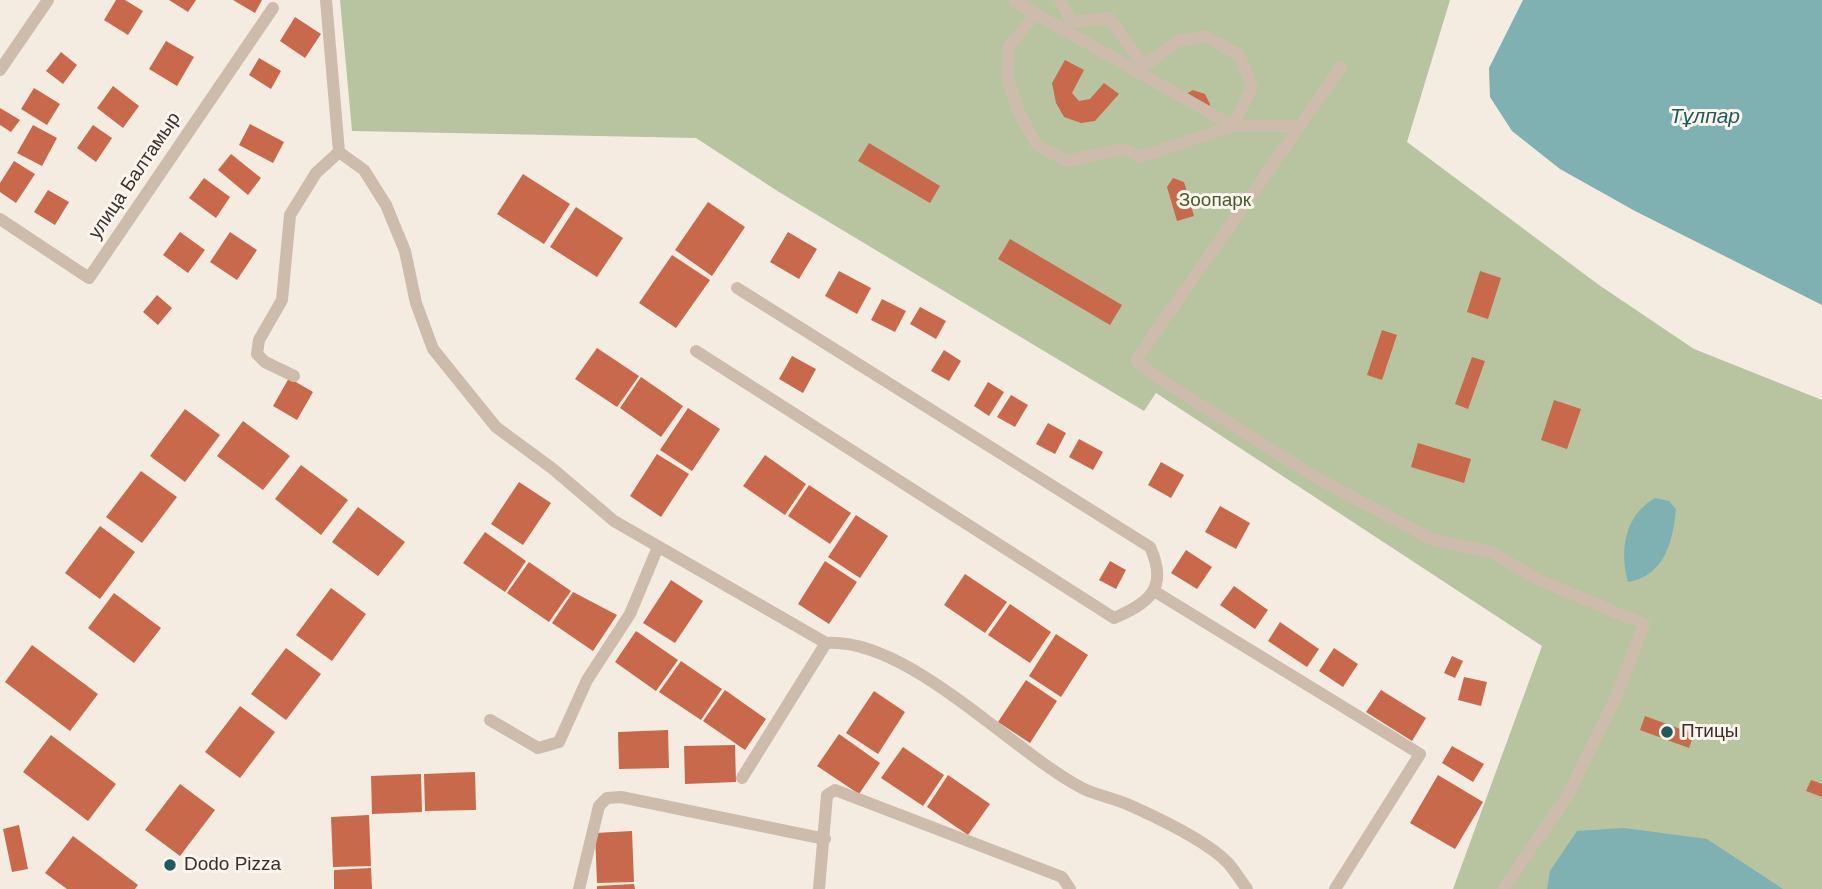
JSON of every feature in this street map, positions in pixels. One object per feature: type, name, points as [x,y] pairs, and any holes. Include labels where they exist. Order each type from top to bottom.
[{"type":"street","points":[[0,70],[48,0]]},
{"type":"street","points":[[326,0],[340,152],[363,170],[386,205],[405,251],[416,303],[433,349],[496,427],[554,469],[614,521],[826,643],[846,641],[872,649],[916,673],[1083,788],[1127,804],[1194,839],[1226,862],[1247,889]]},
{"type":"street","points":[[1019,0],[1015,2],[1233,126]]},
{"type":"street","points":[[1059,0],[1072,22],[1109,18],[1144,66],[1178,41],[1205,36],[1239,55],[1252,87],[1233,126]]},
{"type":"street","name":"улица Балтамыр","points":[[0,219],[89,278],[273,8]]},
{"type":"street","points":[[1036,14],[1009,46],[1007,77],[1019,113],[1037,145],[1066,161],[1124,149],[1140,157],[1233,126],[1299,126]]},
{"type":"street","points":[[1341,67],[1136,360],[1161,380],[1315,477],[1433,540],[1491,552],[1562,590],[1644,624],[1616,696],[1568,795],[1503,889]]},
{"type":"street","points":[[294,376],[265,362],[257,354],[260,340],[282,300],[290,215],[316,173],[340,152]]},
{"type":"street","points":[[696,351],[1114,618],[1143,606],[1154,591],[1157,561],[1150,547],[737,288]]},
{"type":"street","points":[[490,720],[538,748],[559,741],[587,680],[630,614],[657,547]]},
{"type":"street","points":[[1154,591],[1420,754],[1335,889]]},
{"type":"street","points":[[742,778],[826,643]]},
{"type":"street","points":[[819,889],[827,795],[835,790],[1062,877],[1070,889]]},
{"type":"street","points":[[579,889],[599,806],[607,798],[621,797],[825,839]]},
{"type":"green space","name":"Зоопарк","points":[[340,0],[1450,0],[1407,142],[1599,285],[1694,349],[1822,400],[1822,889],[1453,889],[1542,646],[1156,393],[1144,411],[779,192],[696,138],[352,131]]},
{"type":"water","name":"Тұлпар","points":[[1523,0],[1822,0],[1822,305],[1635,211],[1560,169],[1512,131],[1490,97],[1489,68]]},
{"type":"water","points":[[1655,498],[1669,501],[1676,509],[1669,545],[1658,565],[1650,573],[1628,582],[1624,558],[1627,534],[1637,514]]},
{"type":"water","points":[[1624,828],[1707,839],[1783,889],[1547,889],[1550,871],[1577,831]]},
{"type":"building","points":[[116,0],[125,0],[143,11],[128,35],[104,20]]},
{"type":"building","points":[[169,0],[196,0],[188,12]]},
{"type":"building","points":[[233,0],[262,0],[255,13]]},
{"type":"building","points":[[295,17],[321,34],[305,58],[280,41]]},
{"type":"building","points":[[166,41],[194,57],[177,86],[149,69]]},
{"type":"building","points":[[61,52],[77,65],[63,84],[46,71]]},
{"type":"building","points":[[259,58],[281,71],[271,89],[249,75]]},
{"type":"building","points":[[1065,60],[1084,70],[1072,93],[1079,101],[1090,99],[1104,83],[1119,94],[1095,121],[1081,123],[1064,117],[1056,103],[1052,83]]},
{"type":"building","points":[[113,86],[139,106],[123,128],[97,108]]},
{"type":"building","points":[[34,88],[60,104],[47,125],[21,109]]},
{"type":"building","points":[[1193,90],[1205,94],[1210,104],[1209,113],[1181,97]]},
{"type":"building","points":[[0,108],[20,120],[11,132],[0,125]]},
{"type":"building","points":[[250,124],[284,142],[273,163],[239,145]]},
{"type":"building","points":[[33,125],[57,138],[42,166],[17,153]]},
{"type":"building","points":[[93,125],[112,138],[96,162],[77,148]]},
{"type":"building","points":[[869,143],[940,186],[930,203],[858,161]]},
{"type":"building","points":[[231,154],[261,178],[248,195],[218,170]]},
{"type":"building","points":[[14,161],[35,174],[16,203],[0,192],[0,183]]},
{"type":"building","points":[[523,174],[570,204],[544,244],[497,214]]},
{"type":"building","points":[[204,178],[230,197],[216,218],[189,198]]},
{"type":"building","points":[[1173,178],[1184,182],[1194,216],[1177,221],[1167,187]]},
{"type":"building","points":[[48,190],[69,202],[55,225],[34,212]]},
{"type":"building","points":[[708,202],[745,227],[712,276],[675,250]]},
{"type":"building","points":[[576,207],[623,238],[597,277],[550,247]]},
{"type":"building","points":[[180,232],[205,250],[188,273],[163,255]]},
{"type":"building","points":[[230,232],[257,250],[237,280],[210,262]]},
{"type":"building","points":[[788,232],[817,249],[799,279],[770,262]]},
{"type":"building","points":[[1010,239],[1122,305],[1110,325],[998,259]]},
{"type":"building","points":[[672,255],[710,280],[676,328],[639,303]]},
{"type":"building","points":[[839,271],[871,288],[857,314],[825,296]]},
{"type":"building","points":[[1480,271],[1501,278],[1488,319],[1467,312]]},
{"type":"building","points":[[157,295],[172,308],[158,325],[143,312]]},
{"type":"building","points":[[882,299],[906,311],[895,332],[871,320]]},
{"type":"building","points":[[920,307],[946,321],[936,339],[910,324]]},
{"type":"building","points":[[1382,330],[1397,335],[1382,380],[1367,375]]},
{"type":"building","points":[[597,348],[639,376],[617,407],[575,379]]},
{"type":"building","points":[[944,350],[961,361],[949,381],[931,371]]},
{"type":"building","points":[[792,356],[816,369],[803,393],[779,379]]},
{"type":"building","points":[[1472,357],[1485,361],[1468,409],[1455,404]]},
{"type":"building","points":[[641,377],[683,406],[661,437],[620,408]]},
{"type":"building","points":[[289,378],[313,392],[297,420],[273,406]]},
{"type":"building","points":[[988,382],[1004,392],[989,416],[974,406]]},
{"type":"building","points":[[1011,395],[1028,405],[1015,427],[997,417]]},
{"type":"building","points":[[1554,400],[1581,409],[1567,449],[1541,440]]},
{"type":"building","points":[[688,408],[720,429],[692,471],[660,450]]},
{"type":"building","points":[[185,409],[220,435],[185,482],[150,456]]},
{"type":"building","points":[[243,421],[290,456],[263,490],[217,456]]},
{"type":"building","points":[[1048,423],[1066,433],[1055,454],[1036,444]]},
{"type":"building","points":[[1079,439],[1103,452],[1093,470],[1069,457]]},
{"type":"building","points":[[1418,443],[1471,459],[1464,483],[1411,467]]},
{"type":"building","points":[[657,454],[689,474],[661,517],[630,496]]},
{"type":"building","points":[[765,455],[806,484],[785,515],[743,486]]},
{"type":"building","points":[[1161,462],[1184,475],[1171,498],[1148,485]]},
{"type":"building","points":[[301,465],[348,500],[321,535],[275,499]]},
{"type":"building","points":[[141,471],[177,497],[142,543],[106,517]]},
{"type":"building","points":[[519,482],[551,503],[523,545],[491,524]]},
{"type":"building","points":[[809,485],[851,513],[830,544],[788,516]]},
{"type":"building","points":[[1220,506],[1250,523],[1236,549],[1205,532]]},
{"type":"building","points":[[358,507],[405,542],[378,576],[332,542]]},
{"type":"building","points":[[856,515],[888,536],[860,578],[828,557]]},
{"type":"building","points":[[100,526],[135,552],[100,599],[65,573]]},
{"type":"building","points":[[485,532],[526,561],[505,592],[463,563]]},
{"type":"building","points":[[1186,550],[1212,567],[1197,589],[1171,573]]},
{"type":"building","points":[[825,561],[857,582],[829,624],[798,604]]},
{"type":"building","points":[[1110,561],[1126,570],[1116,589],[1099,580]]},
{"type":"building","points":[[529,562],[571,591],[549,622],[507,593]]},
{"type":"building","points":[[965,574],[1007,602],[985,633],[944,605]]},
{"type":"building","points":[[671,580],[703,601],[675,643],[643,623]]},
{"type":"building","points":[[1234,586],[1268,610],[1255,629],[1220,605]]},
{"type":"building","points":[[331,588],[366,614],[332,661],[296,635]]},
{"type":"building","points":[[573,592],[617,615],[593,651],[552,623]]},
{"type":"building","points":[[114,593],[161,628],[134,663],[88,628]]},
{"type":"building","points":[[1010,604],[1051,632],[1030,663],[988,635]]},
{"type":"building","points":[[1280,622],[1319,649],[1307,667],[1268,641]]},
{"type":"building","points":[[636,631],[678,660],[656,691],[615,662]]},
{"type":"building","points":[[1056,634],[1088,655],[1061,697],[1029,676]]},
{"type":"building","points":[[32,645],[98,694],[70,731],[5,682]]},
{"type":"building","points":[[286,648],[321,674],[286,720],[251,694]]},
{"type":"building","points":[[1334,648],[1358,664],[1343,687],[1319,671]]},
{"type":"building","points":[[1452,656],[1463,661],[1455,678],[1444,673]]},
{"type":"building","points":[[681,661],[722,689],[701,720],[659,692]]},
{"type":"building","points":[[1464,677],[1487,682],[1481,706],[1458,700]]},
{"type":"building","points":[[1026,680],[1057,701],[1030,743],[998,722]]},
{"type":"building","points":[[725,690],[766,719],[745,750],[703,721]]},
{"type":"building","points":[[1381,690],[1426,718],[1412,741],[1366,712]]},
{"type":"building","points":[[874,691],[905,712],[878,754],[846,733]]},
{"type":"building","points":[[240,706],[275,732],[240,778],[205,752]]},
{"type":"building","name":"Птицы","points":[[1645,716],[1694,734],[1689,748],[1640,730]]},
{"type":"building","points":[[668,730],[669,768],[619,769],[618,732]]},
{"type":"building","points":[[839,734],[880,763],[859,794],[817,766]]},
{"type":"building","points":[[51,735],[116,784],[88,821],[23,772]]},
{"type":"building","points":[[735,745],[736,782],[685,784],[684,746]]},
{"type":"building","points":[[1452,746],[1484,764],[1473,782],[1442,763]]},
{"type":"building","points":[[903,747],[944,775],[923,806],[881,778]]},
{"type":"building","points":[[475,772],[476,810],[425,811],[424,774]]},
{"type":"building","points":[[421,774],[422,812],[372,814],[371,776]]},
{"type":"building","points":[[948,775],[990,804],[968,835],[927,807]]},
{"type":"building","points":[[1438,775],[1483,802],[1455,849],[1410,823]]},
{"type":"building","points":[[1811,780],[1822,784],[1822,797],[1806,791]]},
{"type":"building","points":[[180,784],[215,810],[180,856],[145,830]]},
{"type":"building","points":[[369,815],[371,866],[333,867],[331,817]]},
{"type":"building","points":[[19,825],[28,869],[12,872],[3,829]]},
{"type":"building","points":[[632,831],[634,882],[597,883],[595,833]]},
{"type":"building","points":[[73,836],[138,885],[135,889],[67,889],[45,873]]},
{"type":"building","points":[[371,868],[372,889],[334,889],[334,870]]},
{"type":"building","points":[[634,884],[635,889],[597,889],[597,886]]},
{"type":"place","name":"Птицы","points":[[1667,732]]},
{"type":"place","name":"Dodo Pizza","points":[[170,865]]}]
